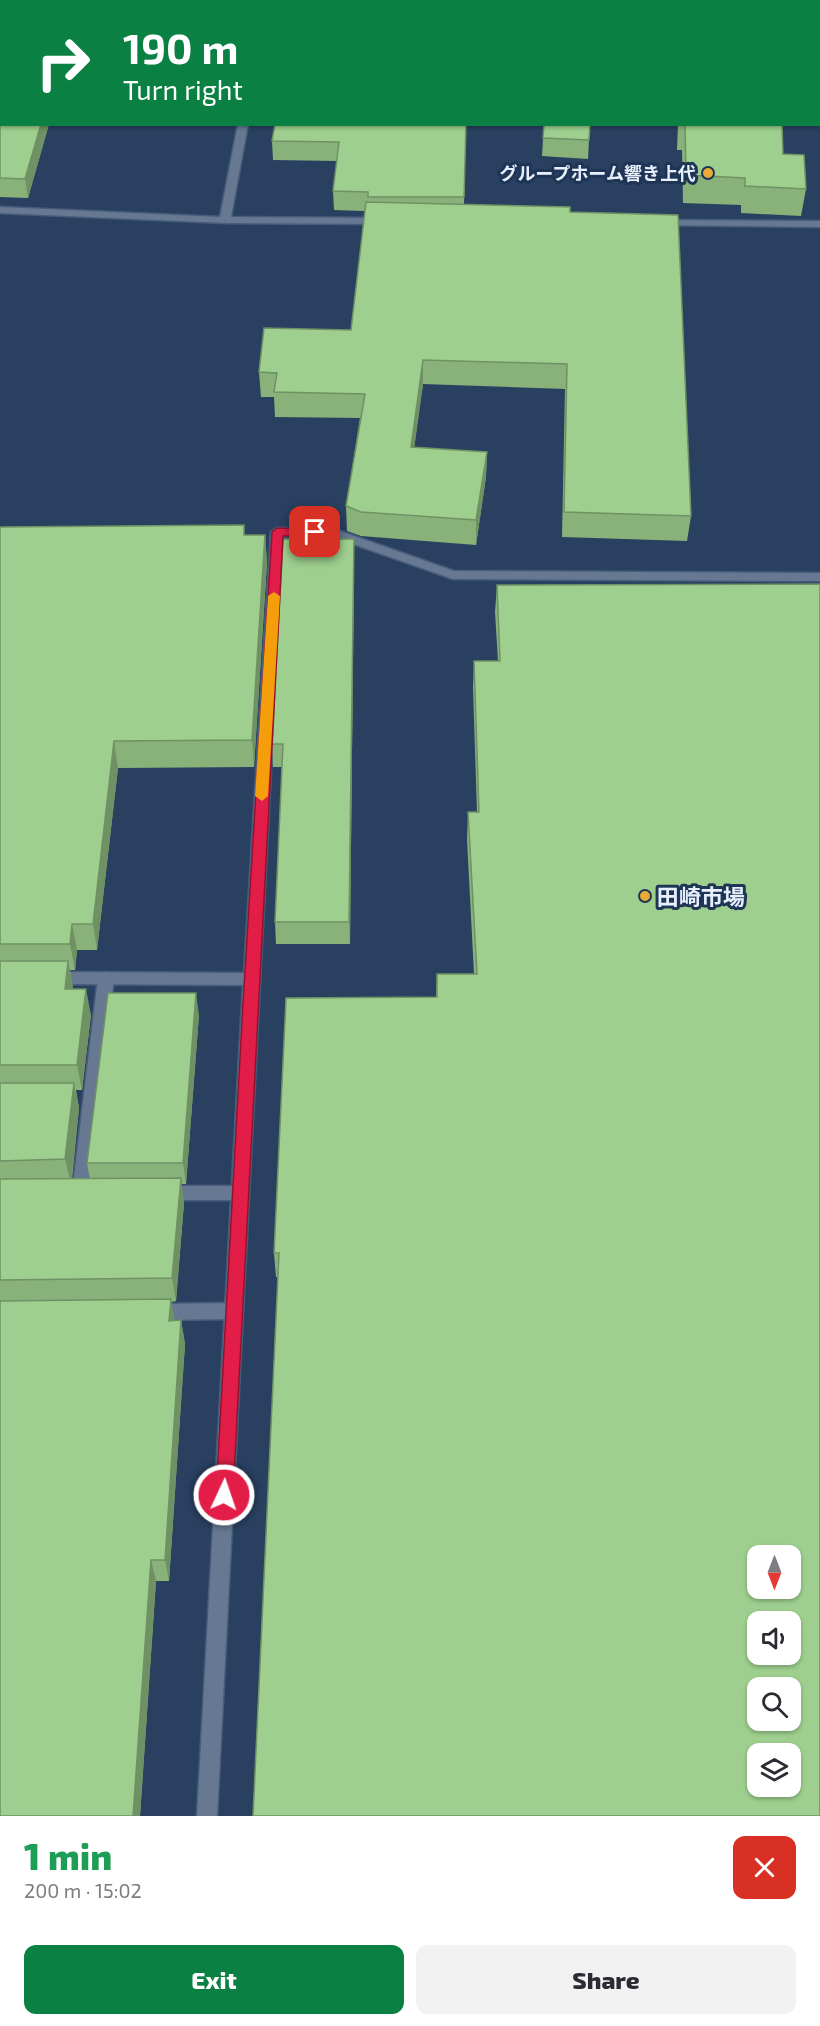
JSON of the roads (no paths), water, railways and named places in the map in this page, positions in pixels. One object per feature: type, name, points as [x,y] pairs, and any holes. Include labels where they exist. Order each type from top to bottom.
[{"type":"street","points":[[225,220],[243,126]]},
{"type":"street","points":[[0,210],[225,220],[392,221]]},
{"type":"street","points":[[642,223],[820,224]]},
{"type":"street","points":[[207,1816],[277,532],[334,533],[453,575],[820,577]]},
{"type":"street","points":[[35,978],[251,979]]},
{"type":"street","points":[[80,1193],[106,978]]},
{"type":"street","points":[[71,1099],[92,1099]]},
{"type":"street","points":[[59,1194],[103,1193]]},
{"type":"street","points":[[149,1193],[240,1193]]},
{"type":"street","points":[[140,1312],[234,1311]]},
{"type":"place","name":"グループホーム響き上代","points":[[708,173]]},
{"type":"place","name":"田崎市場","points":[[645,896]]}]
